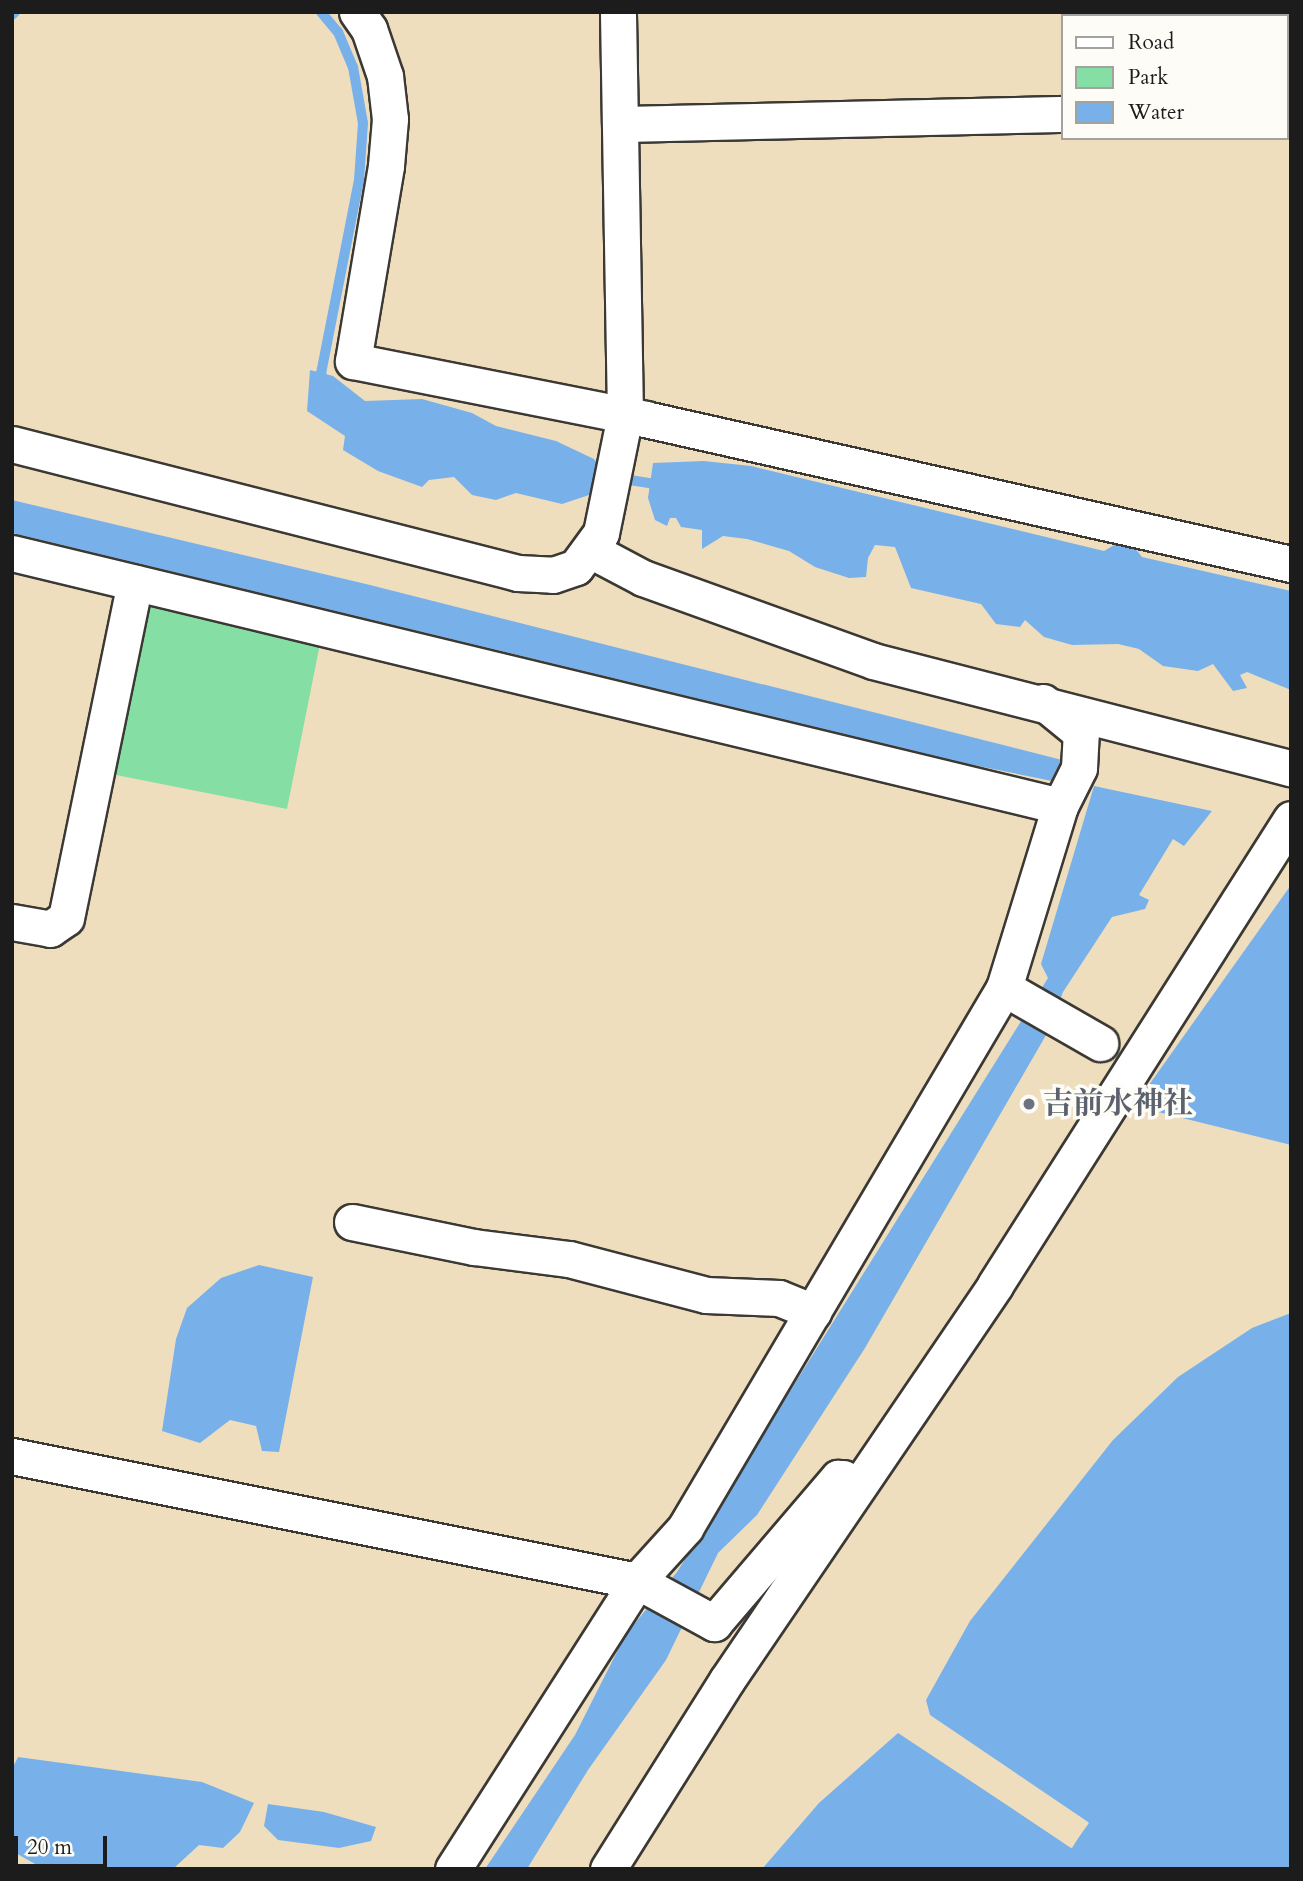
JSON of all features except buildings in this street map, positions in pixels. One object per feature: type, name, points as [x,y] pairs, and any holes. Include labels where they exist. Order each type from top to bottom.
[{"type":"street","points":[[357,12],[369,29],[385,76],[390,119],[386,166],[353,361],[625,415],[1291,564]]},
{"type":"street","points":[[12,444],[518,573],[553,575],[576,567],[592,551],[608,512],[625,415],[618,12]]},
{"type":"street","points":[[620,124],[1062,114]]},
{"type":"street","points":[[592,551],[643,578],[873,661],[1043,702],[1291,768]]},
{"type":"street","points":[[12,553],[1060,806]]},
{"type":"street","points":[[12,922],[50,929],[66,918],[135,583]]},
{"type":"street","points":[[453,1869],[637,1581],[685,1528],[1004,988],[1060,806],[1079,768],[1081,733],[1043,702]]},
{"type":"street","points":[[608,1869],[727,1680],[1017,1251],[1291,820]]},
{"type":"street","points":[[1004,988],[1100,1043]]},
{"type":"street","points":[[352,1222],[474,1247],[569,1259],[706,1295],[779,1298],[813,1312]]},
{"type":"street","points":[[12,1456],[637,1581],[714,1623],[838,1478],[863,1478]]},
{"type":"green space","points":[[155,600],[321,639],[287,809],[111,774],[140,610]]},
{"type":"water","points":[[310,370],[333,376],[365,401],[422,399],[472,413],[496,426],[556,441],[594,459],[601,468],[597,480],[589,495],[562,504],[516,493],[496,500],[472,495],[454,477],[429,480],[422,487],[378,471],[343,450],[345,436],[307,411]]},
{"type":"water","points":[[704,461],[751,466],[1104,551],[1116,544],[1134,547],[1142,557],[1291,591],[1291,690],[1247,672],[1240,675],[1247,688],[1233,691],[1213,664],[1198,671],[1163,666],[1139,649],[1118,644],[1072,645],[1044,637],[1025,620],[1020,627],[996,624],[981,604],[911,588],[895,547],[875,545],[868,558],[866,577],[849,578],[815,567],[789,551],[747,539],[723,536],[702,549],[702,530],[681,527],[676,518],[670,518],[667,526],[655,520],[648,498],[653,463]]},
{"type":"water","points":[[12,500],[370,585],[1070,762],[1062,783],[968,764],[12,533]]},
{"type":"water","points":[[1094,786],[1212,811],[1184,846],[1173,839],[1139,895],[1149,900],[1145,909],[1112,917],[1063,992],[1049,1030],[865,1348],[757,1515],[718,1553],[666,1660],[588,1770],[527,1869],[485,1869],[575,1735],[626,1634],[677,1572],[1048,978],[1041,964]]},
{"type":"water","points":[[1291,885],[1291,1145],[1134,1106]]},
{"type":"water","points":[[259,1265],[313,1277],[279,1452],[262,1451],[256,1426],[230,1420],[200,1443],[162,1431],[176,1339],[187,1308],[221,1278]]},
{"type":"water","points":[[1291,1313],[1291,1869],[762,1869],[819,1803],[898,1733],[1072,1848],[1088,1822],[930,1715],[926,1700],[970,1621],[1113,1440],[1178,1377],[1252,1328]]},
{"type":"water","points":[[18,1757],[202,1782],[254,1803],[240,1832],[223,1848],[199,1845],[173,1869],[44,1869],[12,1851],[12,1769]]},
{"type":"water","points":[[268,1804],[324,1812],[376,1827],[371,1841],[339,1848],[278,1840],[264,1826]]},
{"type":"pier","points":[[926,1714],[1089,1823],[1071,1848],[896,1730],[1070,1843],[1084,1823]]},
{"type":"waterway","points":[[12,15],[15,12]]},
{"type":"waterway","points":[[321,12],[338,32],[353,67],[363,123],[359,180],[321,373],[324,382]]},
{"type":"waterway","points":[[617,478],[661,485]]},
{"type":"place","name":"吉前水神社","points":[[1029,1104]]}]
